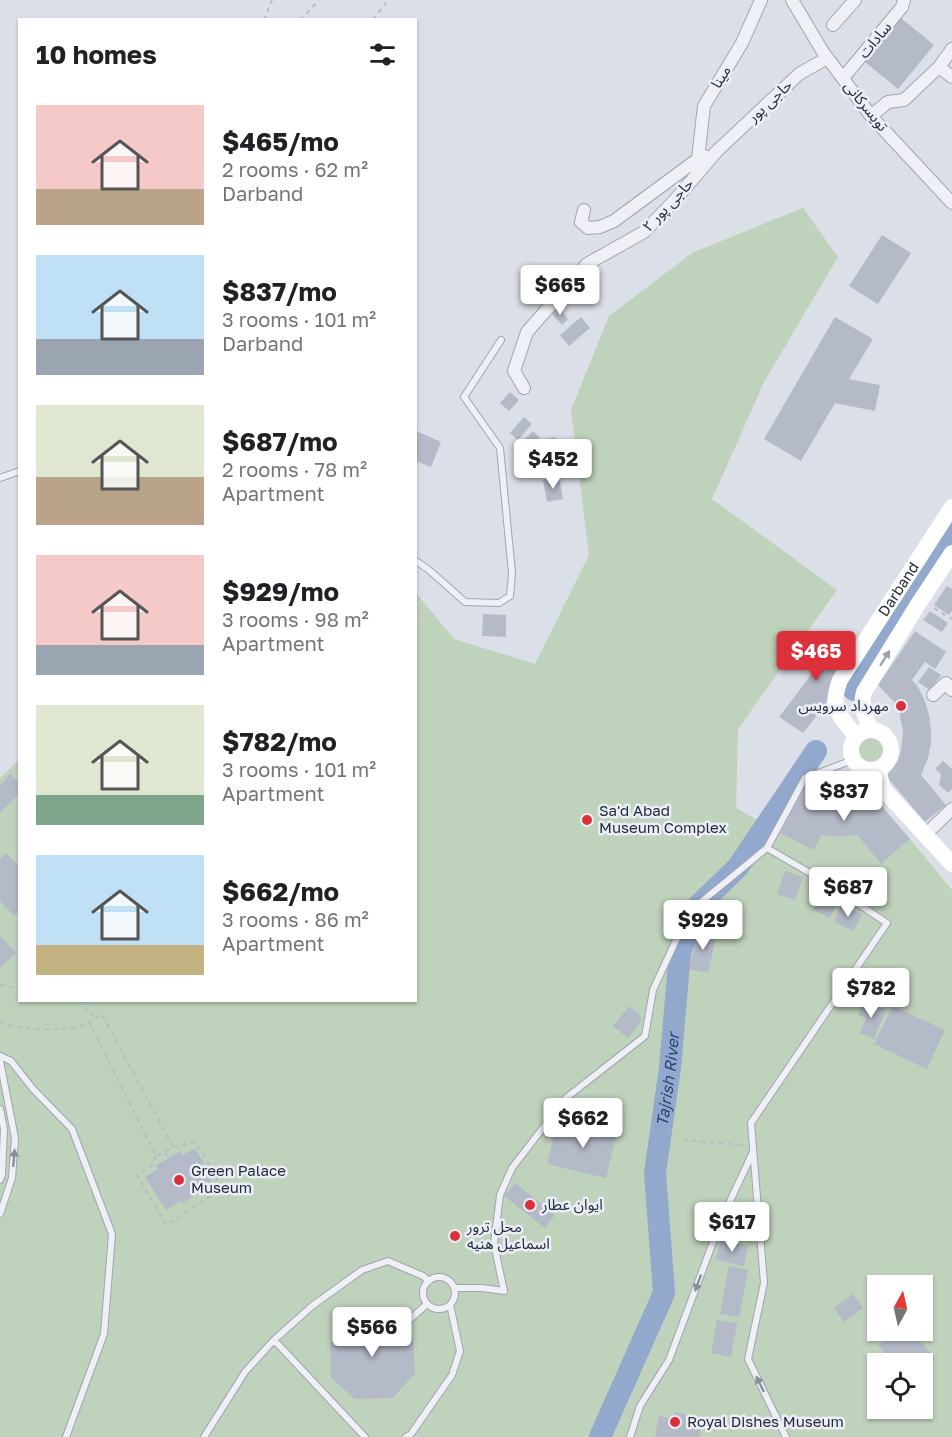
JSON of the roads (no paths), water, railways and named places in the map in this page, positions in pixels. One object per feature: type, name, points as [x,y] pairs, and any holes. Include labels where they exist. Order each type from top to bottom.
[{"type":"main road","name":"Darband","points":[[863,733],[837,711],[835,697],[840,680],[952,507]]},
{"type":"main road","name":"Darband","points":[[863,733],[862,700],[864,692],[920,600],[952,553]]},
{"type":"main road","points":[[877,730],[887,738],[890,744],[888,762],[878,769],[866,770],[853,760],[850,747],[863,733],[877,730]]},
{"type":"main road","points":[[878,769],[883,789],[952,864]]},
{"type":"street","name":"مینا","points":[[698,159],[704,106],[742,43],[761,0]]},
{"type":"street","name":"تویسرکانی","points":[[792,0],[827,58],[872,116],[952,203]]},
{"type":"street","points":[[833,25],[855,0]]},
{"type":"street","name":"سادات","points":[[843,78],[902,7],[904,0]]},
{"type":"street","points":[[872,116],[888,102],[904,100],[939,67],[952,49]]},
{"type":"street","name":"حاجی پور","points":[[717,151],[799,74],[827,58]]},
{"type":"street","points":[[939,67],[952,77]]},
{"type":"street","points":[[584,210],[581,222],[588,228],[600,227],[614,221],[698,159],[717,151]]},
{"type":"street","name":"حاجی پور ۲","points":[[524,388],[514,371],[528,332],[587,264],[644,232],[717,151]]},
{"type":"street","points":[[933,695],[946,683],[952,690]]},
{"type":"street","points":[[925,835],[952,809]]},
{"type":"lane","points":[[417,562],[465,602],[499,603],[510,596],[512,573],[500,448],[464,397],[501,340]]},
{"type":"lane","points":[[0,478],[18,472]]},
{"type":"lane","points":[[454,1288],[504,1291],[494,1244],[500,1195],[512,1167],[566,1098],[645,1036],[653,990],[689,912],[767,848],[805,778],[853,760]]},
{"type":"lane","points":[[767,848],[822,880],[887,923],[751,1123],[764,1283],[748,1359],[786,1437]]},
{"type":"lane","points":[[0,1056],[11,1061],[33,1089],[72,1129],[112,1234],[104,1334],[66,1437]]},
{"type":"lane","points":[[0,1061],[15,1138],[12,1178],[0,1214]]},
{"type":"lane","points":[[0,1109],[4,1129],[0,1180]]},
{"type":"lane","points":[[630,1437],[640,1406],[669,1360],[722,1218],[753,1149]]},
{"type":"lane","points":[[204,1437],[245,1372],[274,1340],[312,1306],[362,1270],[388,1261],[423,1276],[429,1281]]},
{"type":"lane","points":[[433,1278],[448,1280],[454,1288],[454,1297],[446,1308],[436,1309],[424,1300],[423,1290],[433,1278]]},
{"type":"lane","points":[[406,1323],[427,1304]]},
{"type":"lane","points":[[406,1437],[411,1434],[452,1375],[460,1351],[450,1305]]},
{"type":"lane","points":[[274,1340],[365,1437]]},
{"type":"waterway","name":"Tajrish River","points":[[854,690],[952,532]]},
{"type":"waterway","name":"Tajrish River","points":[[600,1437],[664,1293],[655,1173],[670,1068],[680,952],[698,906],[738,867],[816,751]]},
{"type":"place","name":"مهرداد سرویس","points":[[901,706]]},
{"type":"place","name":"Sa'd Abad Museum Complex","points":[[587,820]]},
{"type":"place","name":"Green Palace Museum","points":[[179,1180]]},
{"type":"place","name":"ایوان عطار","points":[[530,1205]]},
{"type":"place","name":"محل ترور اسماعیل هنیه","points":[[455,1236]]},
{"type":"place","name":"Royal Dishes Museum","points":[[675,1422]]}]
